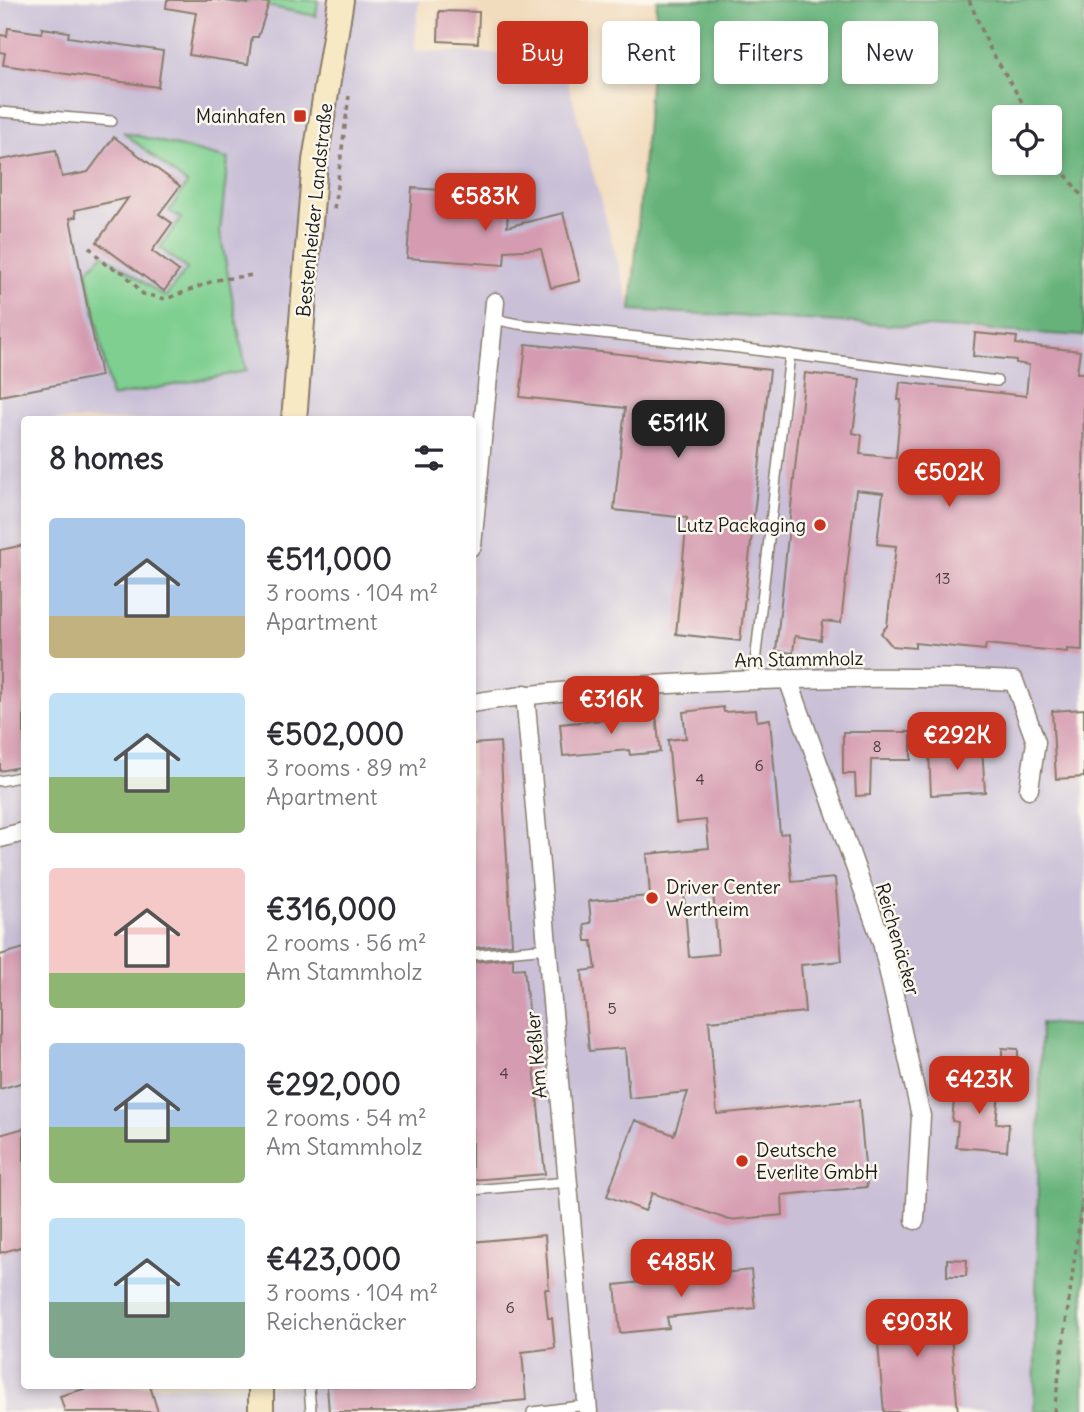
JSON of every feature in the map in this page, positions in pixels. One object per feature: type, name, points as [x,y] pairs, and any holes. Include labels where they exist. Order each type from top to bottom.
[{"type":"main road","name":"Bestenheider Landstraße","points":[[294,416],[315,161],[341,0]]},
{"type":"main road","points":[[261,1389],[261,1412]]},
{"type":"street","points":[[476,503],[494,311]]},
{"type":"street","name":"Reichenäcker","points":[[788,679],[882,942],[921,1116],[915,1220]]},
{"type":"street","name":"Am Stammholz","points":[[476,702],[525,694],[753,680],[1014,681],[1036,742],[1029,789]]},
{"type":"street","name":"Am Keßler","points":[[525,694],[588,1408]]},
{"type":"street","points":[[0,838],[21,833]]},
{"type":"lane","points":[[0,112],[111,121]]},
{"type":"lane","points":[[494,311],[518,324],[790,354],[997,381]]},
{"type":"lane","points":[[753,680],[790,354]]},
{"type":"lane","points":[[0,781],[21,777]]},
{"type":"lane","points":[[476,955],[548,948]]},
{"type":"lane","points":[[476,1190],[568,1182]]},
{"type":"lane","points":[[309,1389],[311,1412]]},
{"type":"lane","points":[[532,1412],[588,1408]]},
{"type":"path","points":[[969,0],[989,47],[1024,105]]},
{"type":"path","points":[[333,219],[350,89]]},
{"type":"path","points":[[1062,169],[1084,199]]},
{"type":"path","points":[[89,247],[105,264],[124,272],[143,294],[166,299],[216,280],[253,275]]},
{"type":"path","points":[[1054,1412],[1084,1188]]},
{"type":"shaded area","points":[[0,0],[419,0],[414,51],[497,53],[497,84],[568,84],[631,309],[1084,336],[1084,1026],[1041,1024],[1034,1412],[0,1412]]},
{"type":"green space","points":[[237,0],[318,0],[316,16]]},
{"type":"green space","points":[[657,0],[1084,0],[1084,336],[631,310],[650,84],[700,84],[700,21],[655,21]]},
{"type":"green space","points":[[123,132],[228,159],[220,232],[246,371],[111,397],[87,271],[103,254],[165,297],[187,269],[160,248],[181,218],[169,211],[187,184]]},
{"type":"green space","points":[[1041,1023],[1084,1026],[1084,1412],[1034,1412]]},
{"type":"building","points":[[167,0],[218,0],[248,4],[249,0],[269,3],[258,37],[252,37],[248,64],[189,55],[196,13],[166,8]]},
{"type":"building","points":[[439,11],[479,12],[478,43],[438,41]]},
{"type":"building","points":[[8,28],[42,33],[42,28],[69,32],[68,37],[163,51],[158,87],[3,65],[5,53],[0,52],[0,35],[7,36]]},
{"type":"building","points":[[114,137],[180,186],[159,214],[172,223],[152,251],[179,271],[164,291],[97,242],[128,198],[75,210],[76,217],[70,218],[101,376],[0,396],[0,160],[56,150],[62,177],[88,172]]},
{"type":"building","points":[[412,188],[509,195],[507,227],[563,213],[580,281],[551,288],[541,249],[505,251],[504,265],[407,258]]},
{"type":"building","points":[[975,333],[1017,337],[1016,344],[1080,351],[1077,373],[1084,373],[1082,650],[1067,649],[1067,652],[986,644],[985,650],[915,643],[915,648],[892,646],[881,633],[887,626],[896,546],[877,544],[883,493],[856,490],[841,623],[823,621],[821,640],[795,636],[793,653],[776,651],[805,373],[860,379],[853,433],[862,435],[860,454],[896,458],[900,382],[1026,396],[1029,365],[1016,363],[1016,360],[973,356]]},
{"type":"building","points":[[526,344],[770,370],[740,641],[676,634],[687,518],[614,510],[625,408],[520,397]]},
{"type":"building","points":[[21,546],[21,767],[0,771],[0,550]]},
{"type":"building","points":[[723,707],[724,712],[756,710],[757,721],[770,719],[780,834],[788,833],[792,882],[835,878],[842,961],[801,965],[805,1012],[709,1021],[717,1114],[859,1100],[867,1187],[782,1195],[783,1215],[729,1220],[652,1193],[645,1211],[607,1196],[635,1120],[674,1135],[688,1092],[629,1098],[625,1048],[589,1051],[582,971],[596,969],[592,941],[586,941],[584,924],[591,923],[589,901],[650,896],[647,854],[709,848],[706,820],[676,823],[668,740],[686,738],[683,712]],"holes":[[[713,891],[718,954],[689,957],[684,894]]]},
{"type":"building","points":[[1084,709],[1084,777],[1056,779],[1052,711]]},
{"type":"building","points":[[656,715],[660,752],[630,755],[629,750],[563,756],[560,724]]},
{"type":"building","points":[[843,732],[911,732],[911,760],[871,760],[870,795],[856,796],[855,774],[843,774]]},
{"type":"building","points":[[500,742],[512,944],[476,948],[476,744]]},
{"type":"building","points":[[982,748],[985,792],[931,795],[929,752]]},
{"type":"building","points":[[21,949],[21,1083],[0,1089],[0,955]]},
{"type":"building","points":[[513,958],[513,969],[524,968],[545,1174],[476,1180],[476,962]]},
{"type":"building","points":[[1002,1048],[1018,1049],[1018,1066],[1002,1066]]},
{"type":"building","points":[[956,1079],[1000,1082],[996,1123],[1009,1124],[1007,1151],[956,1147],[958,1122],[952,1121]]},
{"type":"building","points":[[21,1129],[21,1247],[0,1253],[0,1135]]},
{"type":"building","points":[[545,1235],[549,1289],[545,1289],[555,1348],[522,1352],[526,1400],[399,1412],[329,1412],[327,1389],[476,1389],[476,1242]]},
{"type":"building","points":[[947,1259],[967,1260],[966,1276],[947,1276]]},
{"type":"building","points":[[751,1270],[755,1308],[667,1317],[669,1328],[620,1333],[615,1285]]},
{"type":"building","points":[[948,1303],[958,1412],[884,1412],[875,1310]]},
{"type":"building","points":[[84,1389],[151,1389],[158,1412],[65,1412],[60,1396]]},
{"type":"place","name":"Mainhafen","points":[[300,116]]},
{"type":"place","name":"Lutz Packaging","points":[[820,525]]},
{"type":"place","name":"Driver Center Wertheim","points":[[652,898]]},
{"type":"place","name":"Deutsche Everlite GmbH","points":[[742,1161]]}]
